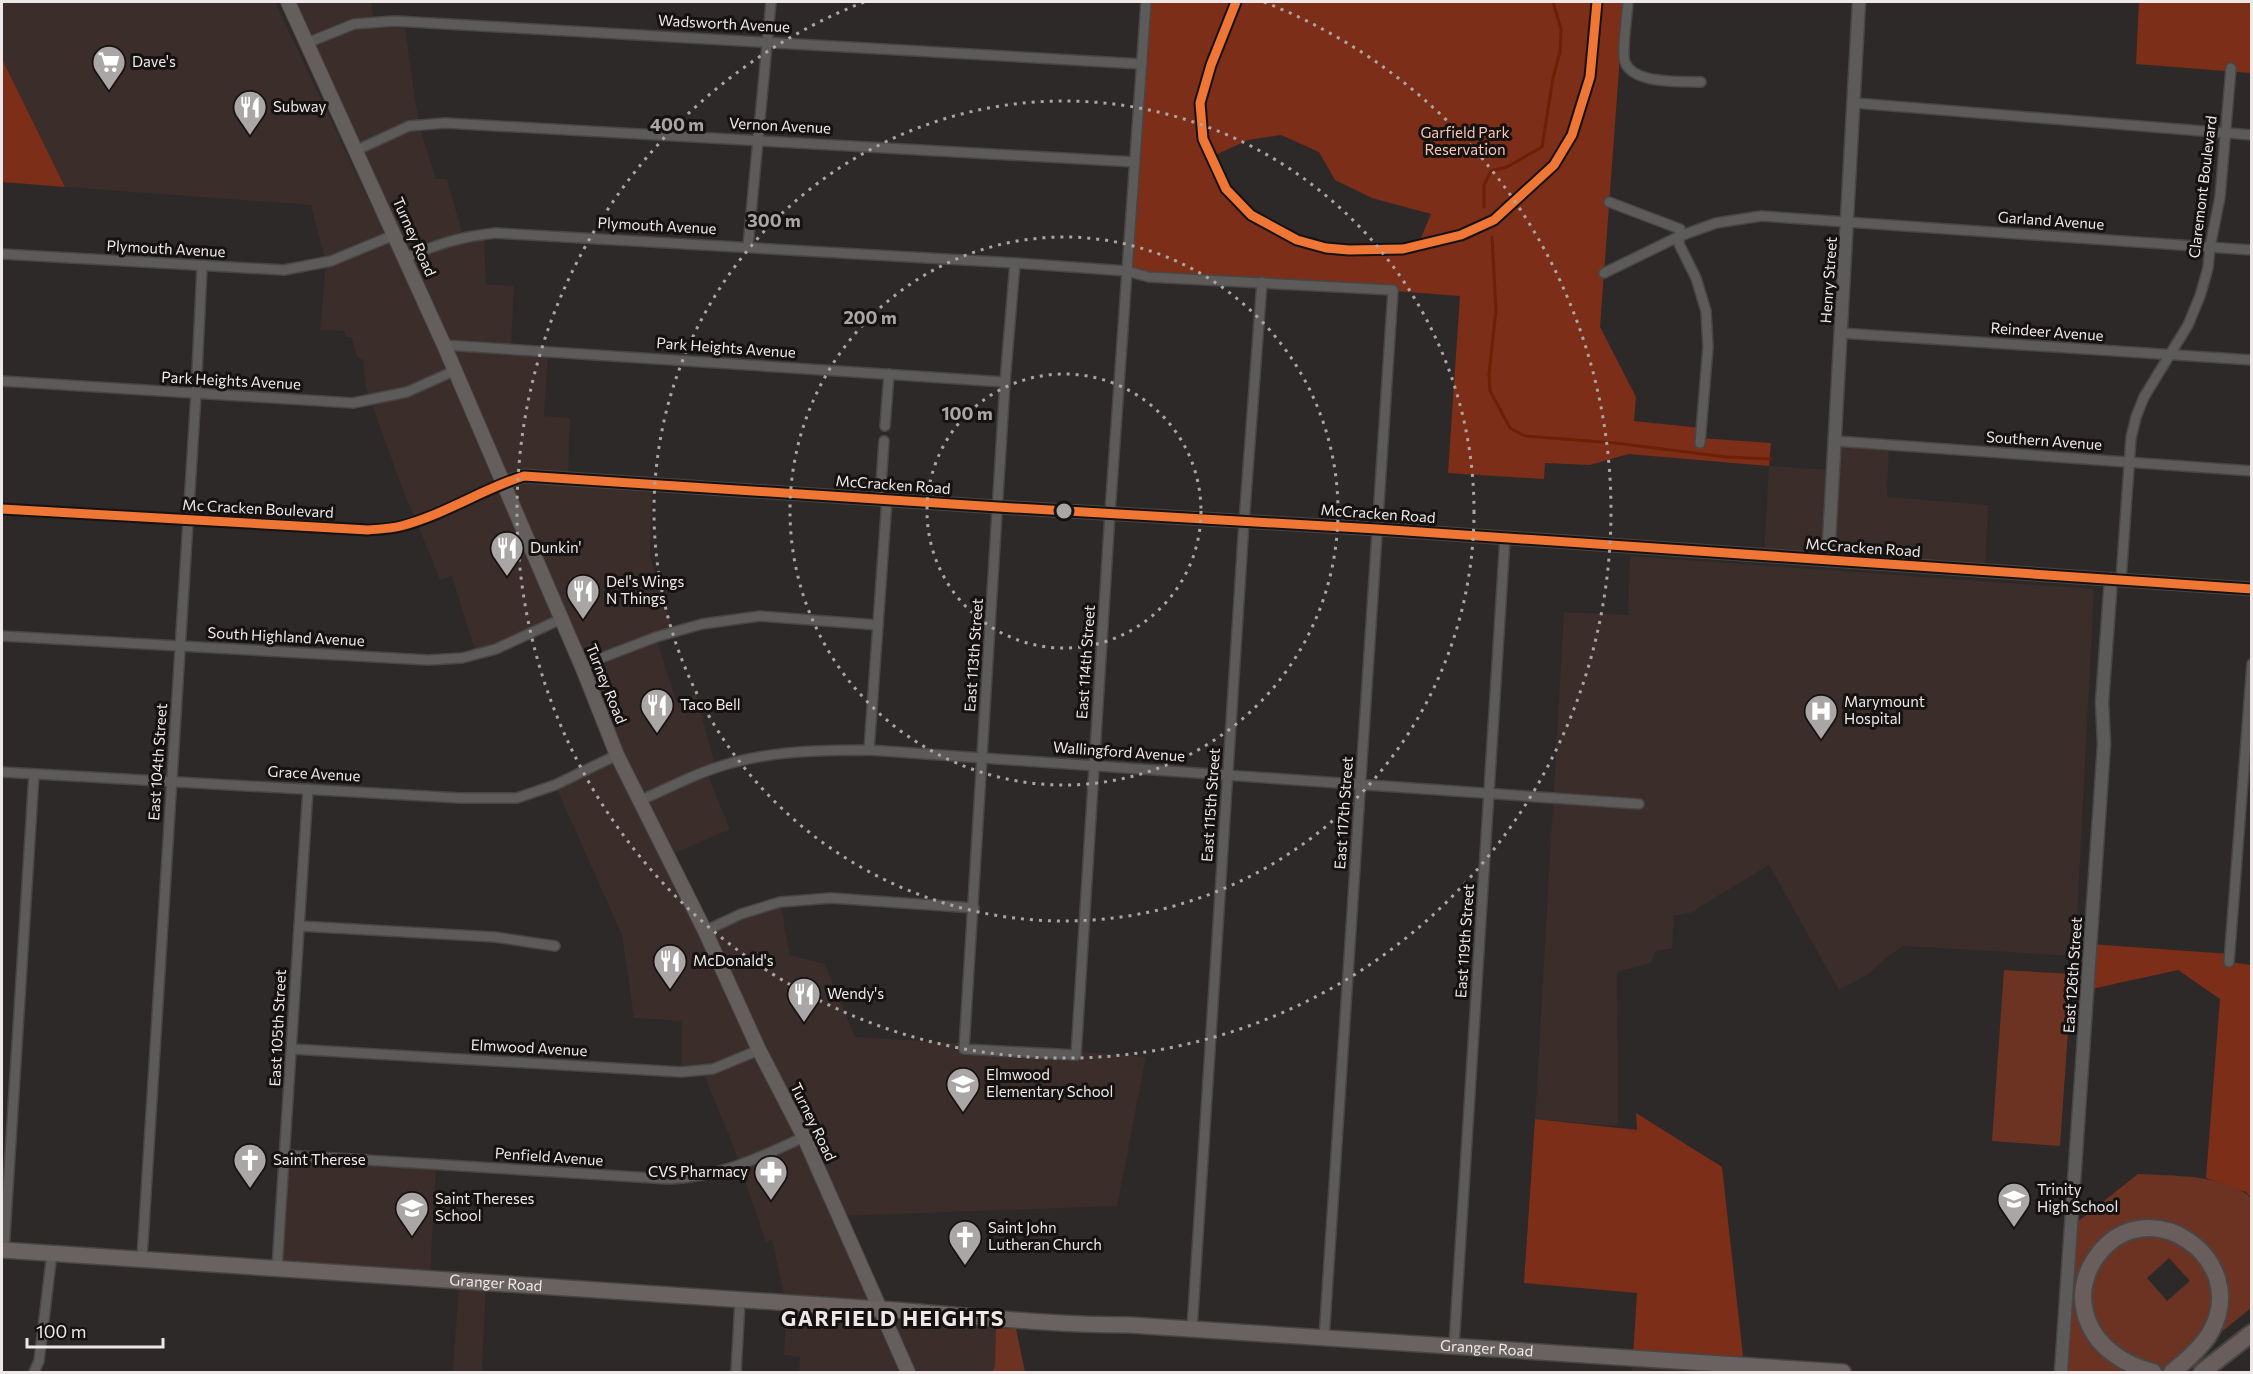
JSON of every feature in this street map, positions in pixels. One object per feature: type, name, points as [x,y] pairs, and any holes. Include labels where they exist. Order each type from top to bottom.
[{"type":"highway","points":[[2153,1372],[2130,1365],[2110,1352],[2092,1331],[2084,1310],[2084,1285],[2087,1273],[2100,1252],[2120,1236],[2142,1229],[2168,1230],[2190,1240],[2205,1254],[2217,1277],[2220,1300],[2215,1323],[2198,1349],[2172,1372]]},
{"type":"highway","points":[[2202,1372],[2252,1333]]},
{"type":"main road","name":"Turney Road","points":[[288,2],[444,345],[617,754],[705,931],[759,1050],[804,1137],[908,1372]]},
{"type":"main road","name":"Granger Road","points":[[3,1251],[142,1258],[1076,1324],[1130,1325],[1843,1372]]},
{"type":"street","points":[[748,246],[771,2]]},
{"type":"street","name":"East 114th Street","points":[[964,1049],[1076,1055],[1110,513],[1146,2]]},
{"type":"street","points":[[1628,2],[1624,60],[1630,72],[1640,77],[1701,82]]},
{"type":"street","name":"Henry Street","points":[[1828,560],[1859,2]]},
{"type":"street","name":"Wadsworth Avenue","points":[[307,43],[354,24],[395,21],[1142,64]]},
{"type":"street","name":"Claremont Boulevard","points":[[2116,579],[2131,438],[2136,417],[2144,397],[2188,325],[2208,268],[2220,197],[2230,68]]},
{"type":"street","points":[[1855,103],[2252,135]]},
{"type":"street","name":"Vernon Avenue","points":[[357,150],[409,126],[445,123],[1135,162]]},
{"type":"street","points":[[1609,202],[1680,229],[1679,244],[1696,278],[1706,311],[1708,347],[1700,443]]},
{"type":"street","name":"Garland Avenue","points":[[1604,273],[1680,236],[1716,223],[1761,216],[2252,250]]},
{"type":"street","name":"Plymouth Avenue","points":[[405,258],[463,236],[495,232],[1015,263],[1127,271],[1149,277],[1393,290]]},
{"type":"street","name":"Plymouth Avenue","points":[[2,254],[274,271],[331,261],[394,235]]},
{"type":"street","name":"East 113th Street","points":[[964,1049],[1005,382],[1015,263]]},
{"type":"street","name":"East 104th Street","points":[[142,1258],[202,267]]},
{"type":"street","name":"East 115th Street","points":[[1192,1329],[1244,522],[1262,282]]},
{"type":"street","name":"East 117th Street","points":[[1324,1339],[1393,290]]},
{"type":"street","name":"Reindeer Avenue","points":[[1840,333],[2252,360]]},
{"type":"street","name":"Park Heights Avenue","points":[[444,345],[1005,382]]},
{"type":"street","name":"Park Heights Avenue","points":[[2,381],[353,403],[407,393],[454,371]]},
{"type":"street","points":[[885,426],[889,374]]},
{"type":"street","points":[[869,750],[878,625],[884,499],[884,441]]},
{"type":"street","name":"Southern Avenue","points":[[1835,441],[2252,471]]},
{"type":"street","name":"McCracken Road","points":[[503,483],[524,476],[1377,529],[2252,589]]},
{"type":"street","name":"Mc Cracken Boulevard","points":[[2,509],[368,530],[400,526],[428,517],[503,483]]},
{"type":"street","name":"East 119th Street","points":[[1454,1346],[1505,538]]},
{"type":"street","name":"East 126th Street","points":[[2061,1372],[2104,744],[2102,702],[2116,579]]},
{"type":"street","points":[[583,669],[596,660],[656,637],[702,624],[760,616],[878,625]]},
{"type":"street","name":"South Highland Avenue","points":[[2,636],[428,660],[462,658],[496,649],[561,619]]},
{"type":"street","points":[[2229,962],[2252,664]]},
{"type":"street","name":"Wallingford Avenue","points":[[641,800],[706,771],[758,757],[806,750],[869,750],[1639,804]]},
{"type":"street","name":"Grace Avenue","points":[[2,771],[460,798],[517,798],[555,785],[617,754]]},
{"type":"street","points":[[3,1251],[34,774]]},
{"type":"street","name":"East 105th Street","points":[[277,1268],[308,789]]},
{"type":"street","points":[[705,931],[741,914],[780,902],[831,898],[974,908]]},
{"type":"street","points":[[299,926],[495,938],[555,946]]},
{"type":"street","name":"Elmwood Avenue","points":[[292,1049],[681,1072],[713,1069],[759,1050]]},
{"type":"street","name":"Penfield Avenue","points":[[285,1155],[669,1179],[699,1178],[739,1167],[804,1137]]},
{"type":"street","points":[[33,1372],[39,1361],[52,1253]]},
{"type":"street","points":[[736,1372],[740,1301]]},
{"type":"shaded area","points":[[2,2],[275,2],[373,209],[383,210],[288,2],[371,2],[374,22],[404,21],[419,125],[436,179],[447,179],[463,236],[484,234],[486,284],[514,286],[511,349],[548,352],[544,416],[570,418],[568,479],[652,484],[650,556],[673,632],[656,637],[676,701],[696,695],[716,768],[706,771],[730,829],[668,856],[704,930],[780,902],[790,955],[825,964],[855,1037],[1146,1057],[1117,1206],[839,1216],[880,1309],[1012,1320],[1025,1372],[799,1372],[800,1357],[784,1355],[786,1304],[772,1240],[766,1242],[731,1140],[702,1070],[681,1072],[682,1021],[634,1018],[622,935],[555,785],[617,754],[560,619],[476,654],[452,576],[440,580],[408,504],[366,388],[363,358],[357,357],[352,338],[346,337],[344,331],[320,330],[326,262],[311,205],[65,187],[2,59]]},
{"type":"shaded area","points":[[1835,441],[1889,445],[1887,497],[1988,505],[1985,571],[1764,556],[1769,466],[1833,470]]},
{"type":"shaded area","name":"Marymount Hospital","points":[[1630,556],[2094,589],[2075,956],[1904,946],[1888,956],[1869,974],[1839,990],[1769,865],[1690,913],[1674,916],[1672,948],[1655,952],[1651,963],[1617,972],[1618,1122],[1615,1126],[1535,1119],[1564,612],[1628,615]]},
{"type":"shaded area","points":[[2004,970],[2072,974],[2060,1146],[1992,1141]]},
{"type":"shaded area","points":[[285,1155],[436,1164],[430,1279],[277,1268]]},
{"type":"shaded area","points":[[2138,1174],[2182,1176],[2228,1184],[2251,1198],[2251,1308],[2172,1372],[2061,1372],[2071,1227]],"holes":[[[2169,1258],[2190,1281],[2167,1301],[2147,1278]]]},
{"type":"shaded area","points":[[459,1281],[486,1283],[482,1372],[453,1372]]},
{"type":"shaded area","points":[[996,1328],[1016,1329],[1025,1372],[992,1372],[995,1366]]},
{"type":"shaded area","points":[[1633,1357],[1778,1372],[1632,1372]]},
{"type":"green space","name":"Garfield Park Reservation","points":[[1146,2],[1624,2],[1600,327],[1636,397],[1634,421],[1701,428],[1700,438],[1771,443],[1769,466],[1628,454],[1590,465],[1545,463],[1544,479],[1448,473],[1460,296],[1127,271]],"holes":[[[1281,135],[1319,152],[1335,180],[1372,198],[1431,214],[1418,245],[1367,251],[1341,249],[1289,236],[1266,224],[1245,209],[1227,191],[1211,157],[1248,140]]]},
{"type":"green space","points":[[2139,2],[2251,2],[2251,73],[2136,64]]},
{"type":"green space","points":[[2,59],[65,187],[2,182]]},
{"type":"green space","points":[[2090,944],[2230,954],[2230,962],[2251,965],[2251,1198],[2246,1192],[2206,1178],[2220,999],[2178,970],[2087,990]]},
{"type":"green space","points":[[1636,1113],[1722,1167],[1744,1365],[1633,1357],[1637,1293],[1524,1283],[1535,1119],[1637,1130]]},
{"type":"waterway","points":[[1484,207],[1484,185],[1491,171],[1507,167],[1542,147],[1553,78],[1560,52],[1561,29],[1553,2]]},
{"type":"waterway","points":[[1492,237],[1496,310],[1489,374],[1490,391],[1510,428],[1525,436],[1615,443],[1726,457],[1771,459]]},
{"type":"cycle path","points":[[1236,2],[1211,65],[1200,103],[1203,139],[1226,189],[1251,215],[1297,240],[1326,248],[1349,250],[1403,249],[1461,235],[1494,220],[1554,165],[1572,135],[1590,77],[1597,2]]},
{"type":"cycle path","points":[[2,509],[368,530],[393,528],[417,521],[524,476],[1377,529],[2252,589]]},
{"type":"place","name":"Dave's","points":[[109,91]]},
{"type":"place","name":"Subway","points":[[250,136]]},
{"type":"place","name":"Dunkin'","points":[[507,577]]},
{"type":"place","name":"Del's Wings N Things","points":[[583,620]]},
{"type":"place","name":"Taco Bell","points":[[657,734]]},
{"type":"place","name":"Marymount Hospital","points":[[1821,740]]},
{"type":"place","name":"McDonald's","points":[[670,990]]},
{"type":"place","name":"Wendy's","points":[[804,1023]]},
{"type":"place","name":"Elmwood Elementary School","points":[[963,1113]]},
{"type":"place","name":"Saint Therese","points":[[250,1189]]},
{"type":"place","name":"CVS Pharmacy","points":[[771,1201]]},
{"type":"place","name":"Trinity High School","points":[[2014,1228]]},
{"type":"place","name":"Saint Thereses School","points":[[412,1237]]},
{"type":"place","name":"Saint John Lutheran Church","points":[[965,1266]]},
{"type":"district","name":"GARFIELD HEIGHTS","points":[[893,1319]]}]
